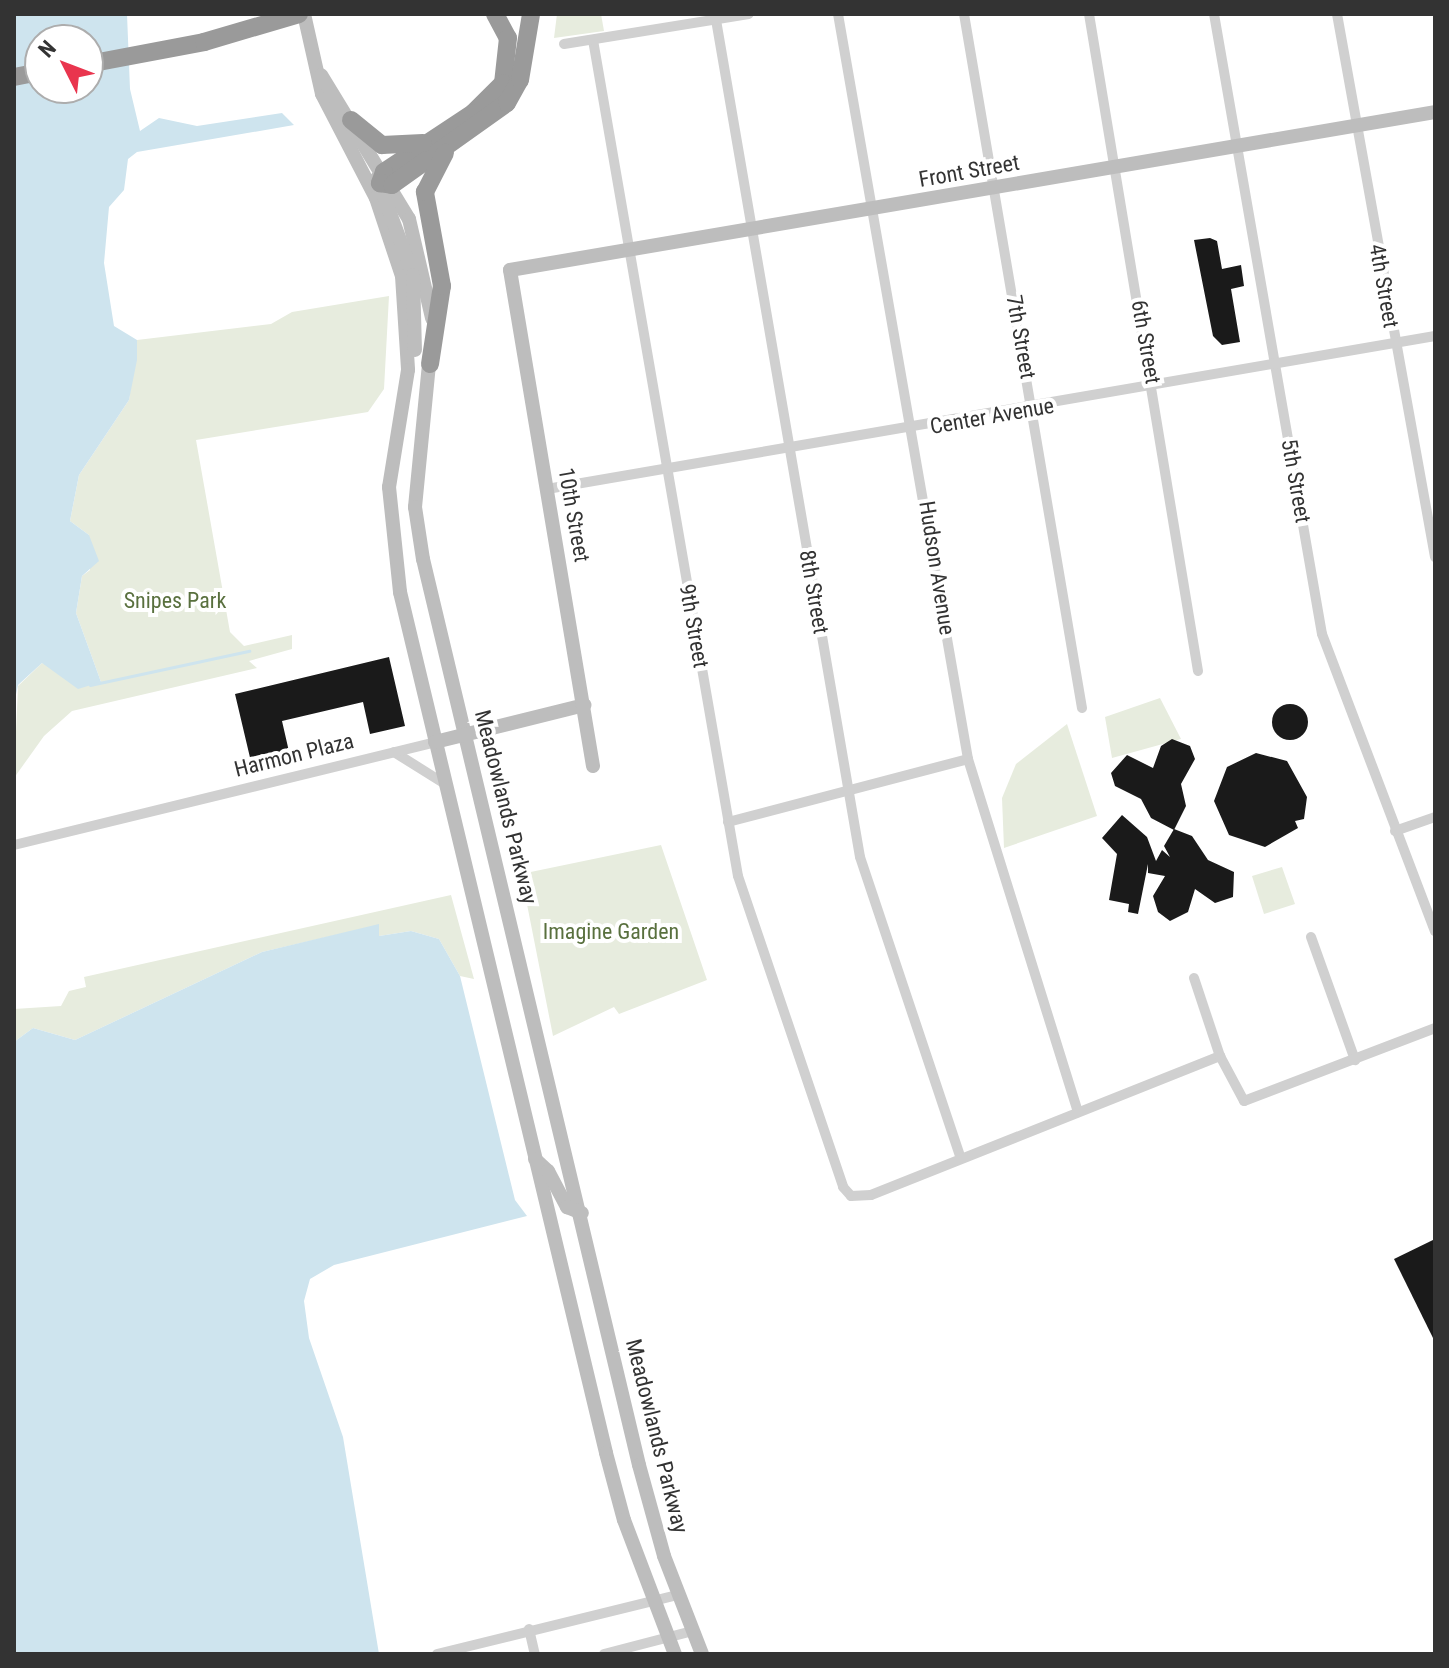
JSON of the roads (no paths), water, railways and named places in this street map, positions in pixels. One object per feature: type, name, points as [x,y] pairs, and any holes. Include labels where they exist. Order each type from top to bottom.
[{"type":"highway","points":[[104,61],[204,42],[301,14]]},
{"type":"highway","points":[[430,364],[442,286],[425,192],[446,140],[503,83],[508,38],[495,14]]},
{"type":"highway","points":[[385,180],[446,140],[494,115],[514,91],[531,14]]},
{"type":"highway","points":[[342,117],[371,140],[393,147],[446,140]]},
{"type":"main road","name":"Meadowlands Parkway","points":[[301,14],[320,75],[342,117],[390,231],[403,282],[408,370],[389,487],[391,532],[435,742],[606,1453],[675,1654]]},
{"type":"main road","name":"Front Street","points":[[510,270],[1435,112]]},
{"type":"main road","name":"Meadowlands Parkway","points":[[342,117],[385,180],[419,244],[431,292],[430,364],[415,507],[639,1465],[678,1595],[702,1654]]},
{"type":"main road","points":[[385,180],[413,275],[416,338],[408,370]]},
{"type":"main road","name":"10th Street","points":[[510,270],[593,766]]},
{"type":"main road","name":"Harmon Plaza","points":[[435,742],[584,705]]},
{"type":"main road","points":[[535,1159],[548,1171],[567,1207],[582,1213]]},
{"type":"street","points":[[564,44],[749,14]]},
{"type":"street","name":"Hudson Avenue","points":[[838,14],[914,430],[968,759],[1078,1112]]},
{"type":"street","name":"7th Street","points":[[964,14],[1034,409],[1082,708]]},
{"type":"street","name":"6th Street","points":[[1089,14],[1154,388],[1198,671]]},
{"type":"street","name":"5th Street","points":[[1214,14],[1322,634],[1435,931]]},
{"type":"street","name":"4th Street","points":[[1337,14],[1435,557]]},
{"type":"street","name":"8th Street","points":[[716,17],[860,857],[961,1159]]},
{"type":"street","name":"9th Street","points":[[593,40],[742,888],[843,1187],[851,1196],[871,1195],[961,1159]]},
{"type":"street","name":"Center Avenue","points":[[547,489],[914,430],[1435,336]]},
{"type":"street","name":"Harmon Plaza","points":[[14,845],[435,742]]},
{"type":"street","points":[[394,752],[445,784]]},
{"type":"street","points":[[728,822],[849,793],[968,759]]},
{"type":"street","points":[[1395,831],[1435,817]]},
{"type":"street","points":[[1311,937],[1355,1060]]},
{"type":"street","points":[[1194,978],[1220,1056],[1244,1101],[1435,1028]]},
{"type":"street","points":[[961,1159],[1220,1056]]},
{"type":"street","points":[[437,1654],[529,1629],[678,1595]]},
{"type":"street","points":[[529,1629],[535,1654]]},
{"type":"street","points":[[604,1654],[692,1631]]},
{"type":"water","points":[[14,14],[127,14],[130,89],[140,131],[159,118],[197,126],[282,113],[294,125],[137,152],[128,159],[124,190],[109,207],[104,263],[114,326],[137,340],[137,360],[129,400],[79,475],[70,521],[89,535],[99,561],[82,576],[76,613],[101,682],[78,689],[42,663],[18,685],[14,704]]},
{"type":"water","points":[[379,924],[379,936],[411,931],[439,939],[460,976],[515,1200],[527,1216],[334,1265],[310,1279],[304,1301],[309,1338],[343,1437],[379,1654],[14,1654],[14,1042],[33,1028],[75,1040],[262,952]]},
{"type":"waterway","points":[[90,685],[249,651]]},
{"type":"park label","name":"Snipes Park","points":[[175,601]]},
{"type":"park label","name":"Imagine Garden","points":[[611,932]]}]
